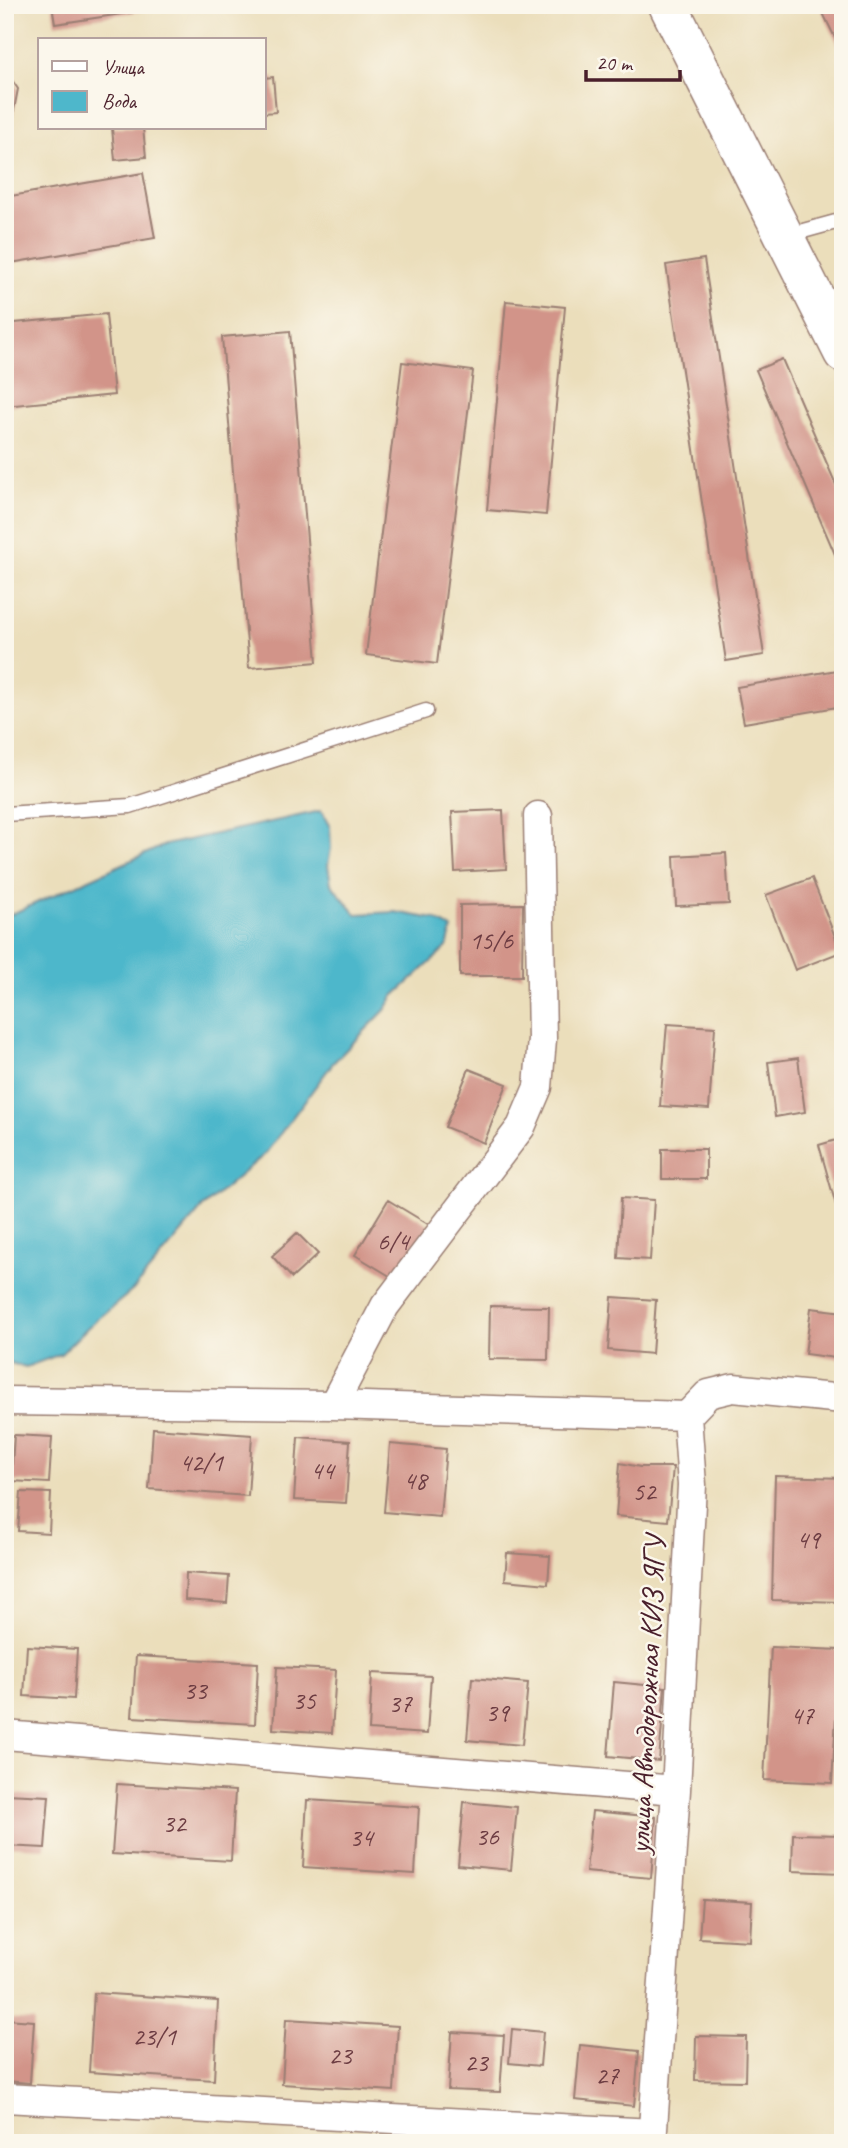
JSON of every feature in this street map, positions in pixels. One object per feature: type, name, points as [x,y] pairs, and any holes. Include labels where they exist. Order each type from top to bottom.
[{"type":"main road","points":[[668,5],[843,353]]},
{"type":"street","points":[[333,1405],[386,1306],[521,1128],[538,1087],[541,1039],[538,816]]},
{"type":"street","points":[[5,1401],[333,1405],[687,1416],[708,1394],[733,1388],[843,1399]]},
{"type":"street","name":"улица Автодорожная КИЗ ЯГУ","points":[[653,2138],[676,1790],[692,1485],[687,1416]]},
{"type":"street","points":[[5,1735],[676,1790]]},
{"type":"street","points":[[5,2098],[653,2138]]},
{"type":"lane","points":[[784,237],[843,220]]},
{"type":"lane","points":[[5,814],[130,806],[426,711]]},
{"type":"water","points":[[321,811],[330,827],[331,848],[328,865],[331,884],[356,914],[395,912],[435,919],[452,929],[447,947],[394,996],[385,1010],[333,1063],[265,1154],[203,1207],[133,1290],[87,1328],[61,1354],[26,1367],[10,1363],[5,1356],[5,917],[165,845]]},
{"type":"building","points":[[52,5],[168,5],[168,7],[55,24]]},
{"type":"building","points":[[819,5],[843,5],[843,54]]},
{"type":"building","points":[[5,70],[18,89],[13,115],[5,120]]},
{"type":"building","points":[[273,77],[276,112],[266,113],[266,78]]},
{"type":"building","points":[[112,130],[143,130],[146,157],[115,160]]},
{"type":"building","points":[[143,173],[155,238],[5,264],[5,197]]},
{"type":"building","points":[[704,259],[764,655],[726,661],[666,265]]},
{"type":"building","points":[[506,301],[565,307],[546,515],[487,510]]},
{"type":"building","points":[[106,314],[114,395],[5,406],[5,324]]},
{"type":"building","points":[[290,331],[317,662],[249,668],[222,337]]},
{"type":"building","points":[[782,359],[843,501],[843,573],[756,370]]},
{"type":"building","points":[[402,362],[473,371],[437,664],[366,655]]},
{"type":"building","points":[[843,669],[843,706],[744,723],[737,687]]},
{"type":"building","points":[[503,810],[506,869],[455,872],[452,812]]},
{"type":"building","points":[[726,853],[729,904],[676,906],[674,856]]},
{"type":"building","points":[[812,878],[841,952],[795,970],[766,895]]},
{"type":"building","points":[[523,904],[522,976],[460,976],[460,905]]},
{"type":"building","points":[[667,1024],[715,1027],[709,1109],[660,1106]]},
{"type":"building","points":[[798,1058],[805,1112],[775,1117],[768,1062]]},
{"type":"building","points":[[469,1069],[507,1084],[484,1143],[445,1127]]},
{"type":"building","points":[[843,1138],[843,1215],[839,1216],[819,1145]]},
{"type":"building","points":[[662,1149],[706,1149],[706,1179],[662,1179]]},
{"type":"building","points":[[621,1198],[654,1200],[650,1260],[618,1258]]},
{"type":"building","points":[[388,1200],[431,1226],[398,1281],[355,1255]]},
{"type":"building","points":[[297,1233],[318,1254],[292,1278],[272,1256]]},
{"type":"building","points":[[612,1297],[656,1300],[652,1354],[608,1350]]},
{"type":"building","points":[[490,1306],[549,1307],[548,1360],[489,1359]]},
{"type":"building","points":[[811,1308],[843,1312],[843,1359],[805,1354]]},
{"type":"building","points":[[153,1428],[252,1435],[248,1496],[149,1489]]},
{"type":"building","points":[[14,1435],[52,1437],[49,1483],[11,1481]]},
{"type":"building","points":[[298,1437],[350,1441],[346,1503],[294,1500]]},
{"type":"building","points":[[390,1444],[446,1449],[440,1517],[384,1512]]},
{"type":"building","points":[[620,1463],[640,1467],[673,1467],[668,1521],[616,1516]]},
{"type":"building","points":[[775,1476],[843,1478],[843,1602],[772,1600]]},
{"type":"building","points":[[21,1492],[51,1493],[49,1533],[18,1531]]},
{"type":"building","points":[[507,1553],[550,1556],[548,1584],[505,1580]]},
{"type":"building","points":[[186,1573],[229,1576],[227,1603],[185,1600]]},
{"type":"building","points":[[27,1646],[77,1649],[74,1699],[24,1696]]},
{"type":"building","points":[[771,1647],[840,1650],[832,1783],[764,1780]]},
{"type":"building","points":[[136,1656],[258,1663],[255,1724],[132,1717]]},
{"type":"building","points":[[277,1667],[336,1670],[332,1733],[273,1729]]},
{"type":"building","points":[[372,1673],[431,1676],[427,1734],[369,1730]]},
{"type":"building","points":[[472,1678],[528,1683],[522,1745],[467,1740]]},
{"type":"building","points":[[614,1682],[665,1687],[659,1761],[608,1756]]},
{"type":"building","points":[[117,1784],[235,1791],[231,1861],[112,1854]]},
{"type":"building","points":[[5,1794],[49,1796],[45,1848],[5,1846]]},
{"type":"building","points":[[307,1800],[419,1807],[415,1874],[303,1867]]},
{"type":"building","points":[[464,1802],[517,1807],[511,1870],[458,1865]]},
{"type":"building","points":[[592,1811],[656,1817],[651,1878],[586,1872]]},
{"type":"building","points":[[793,1834],[843,1835],[843,1873],[792,1871]]},
{"type":"building","points":[[702,1899],[752,1902],[750,1941],[699,1938]]},
{"type":"building","points":[[94,1993],[218,2001],[214,2080],[89,2072]]},
{"type":"building","points":[[5,2019],[34,2021],[30,2083],[5,2081]]},
{"type":"building","points":[[286,2019],[398,2026],[394,2091],[282,2084]]},
{"type":"building","points":[[512,2029],[543,2032],[540,2066],[509,2063]]},
{"type":"building","points":[[452,2032],[504,2035],[500,2092],[448,2090]]},
{"type":"building","points":[[696,2036],[746,2037],[745,2081],[695,2080]]},
{"type":"building","points":[[580,2045],[639,2051],[634,2106],[575,2100]]}]
